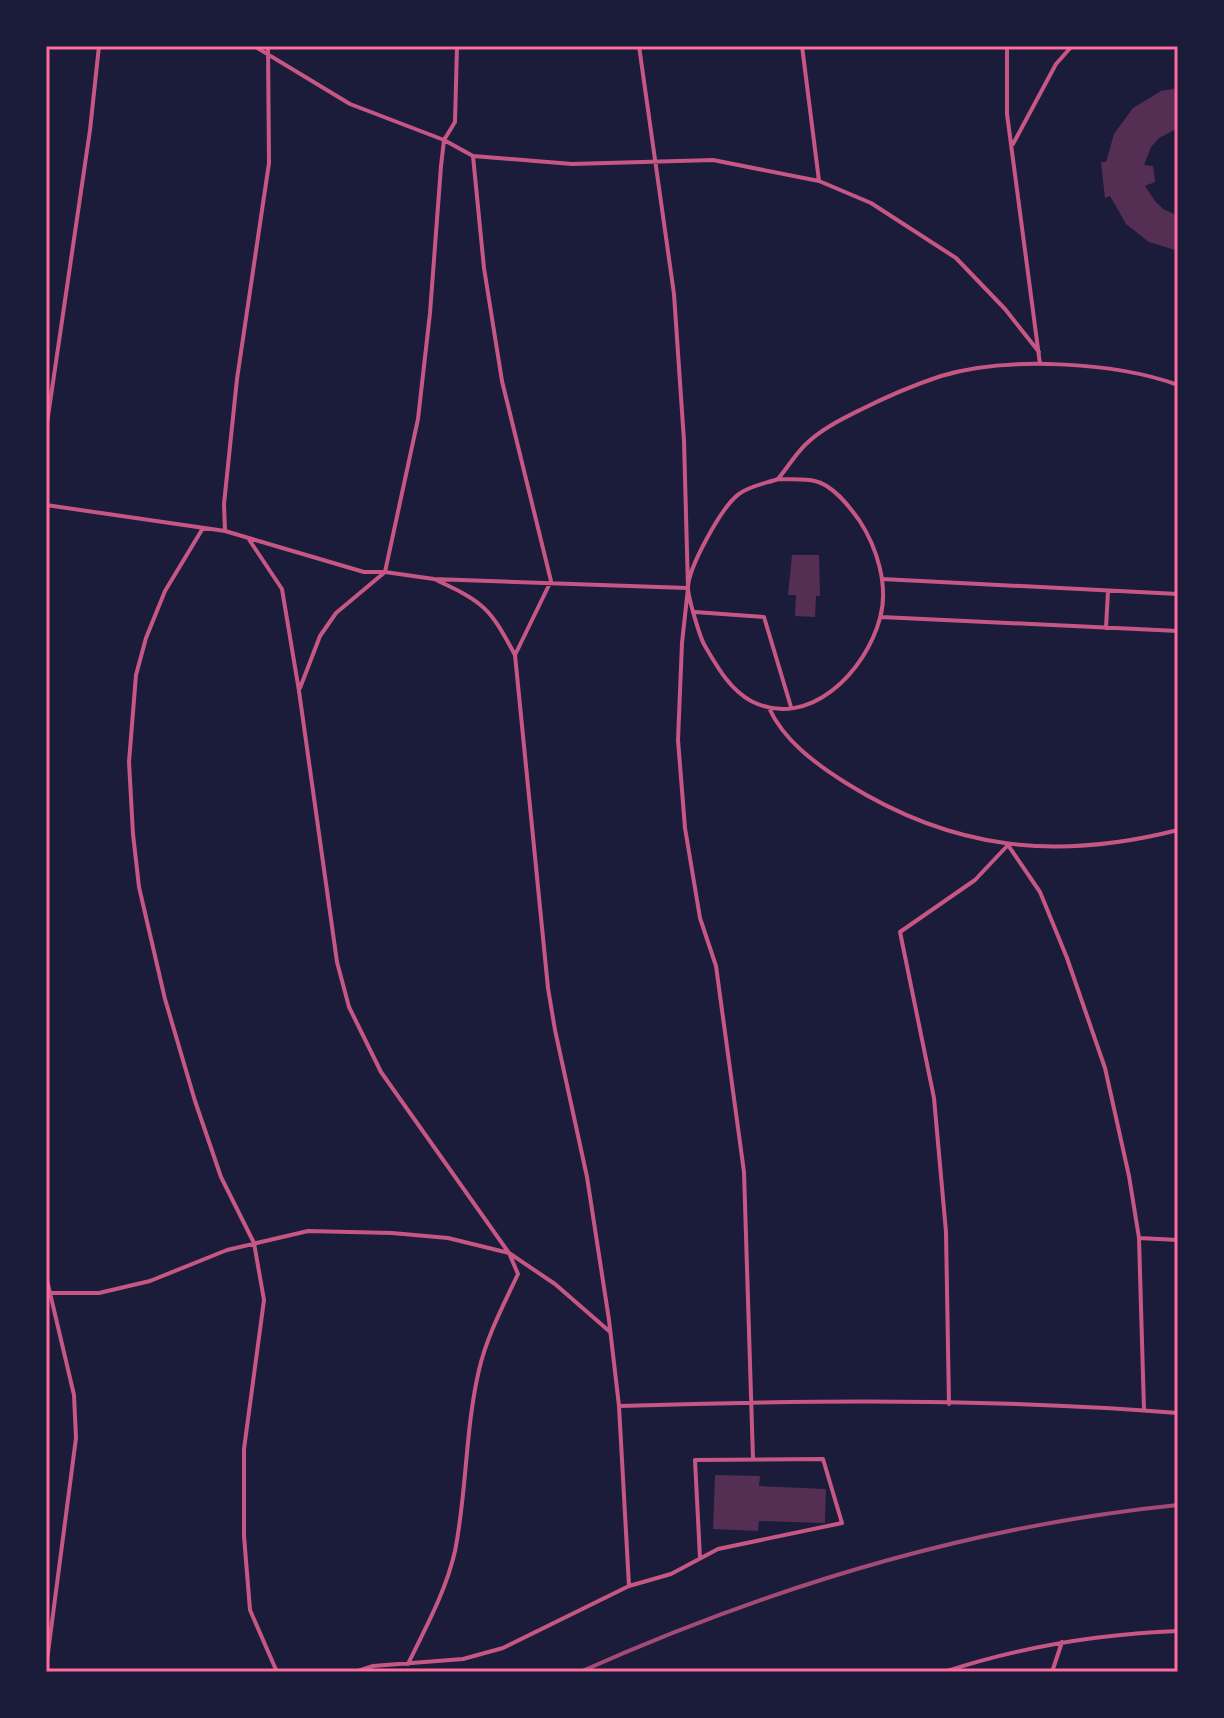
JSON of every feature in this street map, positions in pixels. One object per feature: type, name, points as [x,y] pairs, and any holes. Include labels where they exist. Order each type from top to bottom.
[{"type":"lane","points":[[46,430],[90,130],[99,46]]},
{"type":"lane","points":[[254,46],[350,104],[444,140],[473,156],[518,157],[572,164],[713,160],[819,181],[871,203],[956,258],[1005,309],[1039,352]]},
{"type":"lane","points":[[225,531],[224,504],[237,379],[269,163],[268,46]]},
{"type":"lane","points":[[299,691],[320,636],[336,613],[385,572],[418,419],[444,140],[455,122],[457,46]]},
{"type":"lane","points":[[639,46],[674,294],[684,441],[688,588],[678,740],[683,813],[700,918],[716,966],[744,1172],[753,1459]]},
{"type":"lane","points":[[802,46],[819,181]]},
{"type":"lane","points":[[1007,46],[1007,114],[1040,364]]},
{"type":"lane","points":[[1011,146],[1056,64],[1072,46]]},
{"type":"lane","points":[[473,156],[484,268],[502,381],[551,581],[515,655]]},
{"type":"lane","points":[[778,479],[806,444],[830,426],[891,394],[944,375],[1063,364],[1178,385]]},
{"type":"lane","points":[[778,479],[817,481],[847,503],[869,536],[882,579],[881,617],[866,653],[845,682],[831,693],[805,705],[769,708],[748,700],[722,675],[700,639],[688,588],[710,528],[739,493],[778,479]]},
{"type":"lane","points":[[46,505],[225,531],[364,572],[434,579],[688,588]]},
{"type":"lane","points":[[203,528],[165,591],[146,638],[136,675],[129,762],[133,834],[142,901],[165,999],[221,1177],[254,1243],[264,1300],[244,1449],[244,1536],[250,1610],[277,1672]]},
{"type":"lane","points":[[248,538],[282,589],[337,962],[349,1007],[381,1072],[509,1253],[518,1274],[492,1329],[479,1369],[469,1423],[454,1553],[438,1601],[408,1664]]},
{"type":"lane","points":[[434,579],[476,598],[498,622],[515,655],[548,988],[587,1177],[610,1332],[619,1406],[629,1586]]},
{"type":"lane","points":[[882,579],[1178,594]]},
{"type":"lane","points":[[1106,629],[1108,591]]},
{"type":"lane","points":[[695,612],[764,617],[791,707]]},
{"type":"lane","points":[[881,617],[1178,631]]},
{"type":"lane","points":[[769,708],[778,728],[822,767],[880,804],[943,830],[1008,845],[1077,846],[1136,841],[1178,830]]},
{"type":"lane","points":[[949,1404],[946,1232],[934,1098],[900,932],[975,880],[1008,845]]},
{"type":"lane","points":[[1008,845],[1040,892],[1067,958],[1105,1068],[1139,1238],[1144,1410]]},
{"type":"lane","points":[[48,1294],[99,1293],[150,1281],[227,1250],[308,1231],[392,1233],[448,1238],[509,1253],[555,1284],[610,1332]]},
{"type":"lane","points":[[1139,1238],[1178,1240]]},
{"type":"lane","points":[[46,1276],[74,1395],[76,1438],[46,1668]]},
{"type":"lane","points":[[619,1406],[750,1402],[949,1404],[1178,1413]]},
{"type":"lane","points":[[355,1672],[373,1666],[463,1659],[503,1648],[629,1586],[671,1574],[718,1549],[842,1523],[823,1459],[695,1460],[700,1558]]},
{"type":"lane","points":[[945,1672],[1006,1653],[1062,1642],[1178,1631]]},
{"type":"lane","points":[[1052,1672],[1062,1642]]},
{"type":"lane","points":[[945,1672],[956,1672]]},
{"type":"building","points":[[1178,88],[1178,128],[1159,138],[1151,147],[1144,165],[1153,166],[1155,182],[1145,186],[1155,201],[1178,216],[1178,251],[1149,242],[1126,224],[1110,196],[1105,198],[1101,162],[1106,162],[1114,134],[1133,108],[1161,91]]},
{"type":"building","points":[[792,555],[819,555],[820,596],[816,596],[815,617],[795,616],[796,595],[788,595]]},
{"type":"building","points":[[715,1475],[760,1476],[759,1486],[826,1489],[825,1523],[759,1521],[758,1531],[713,1529]]},
{"type":"railway","points":[[580,1672],[724,1613],[872,1564],[1024,1528],[1178,1505]]}]
